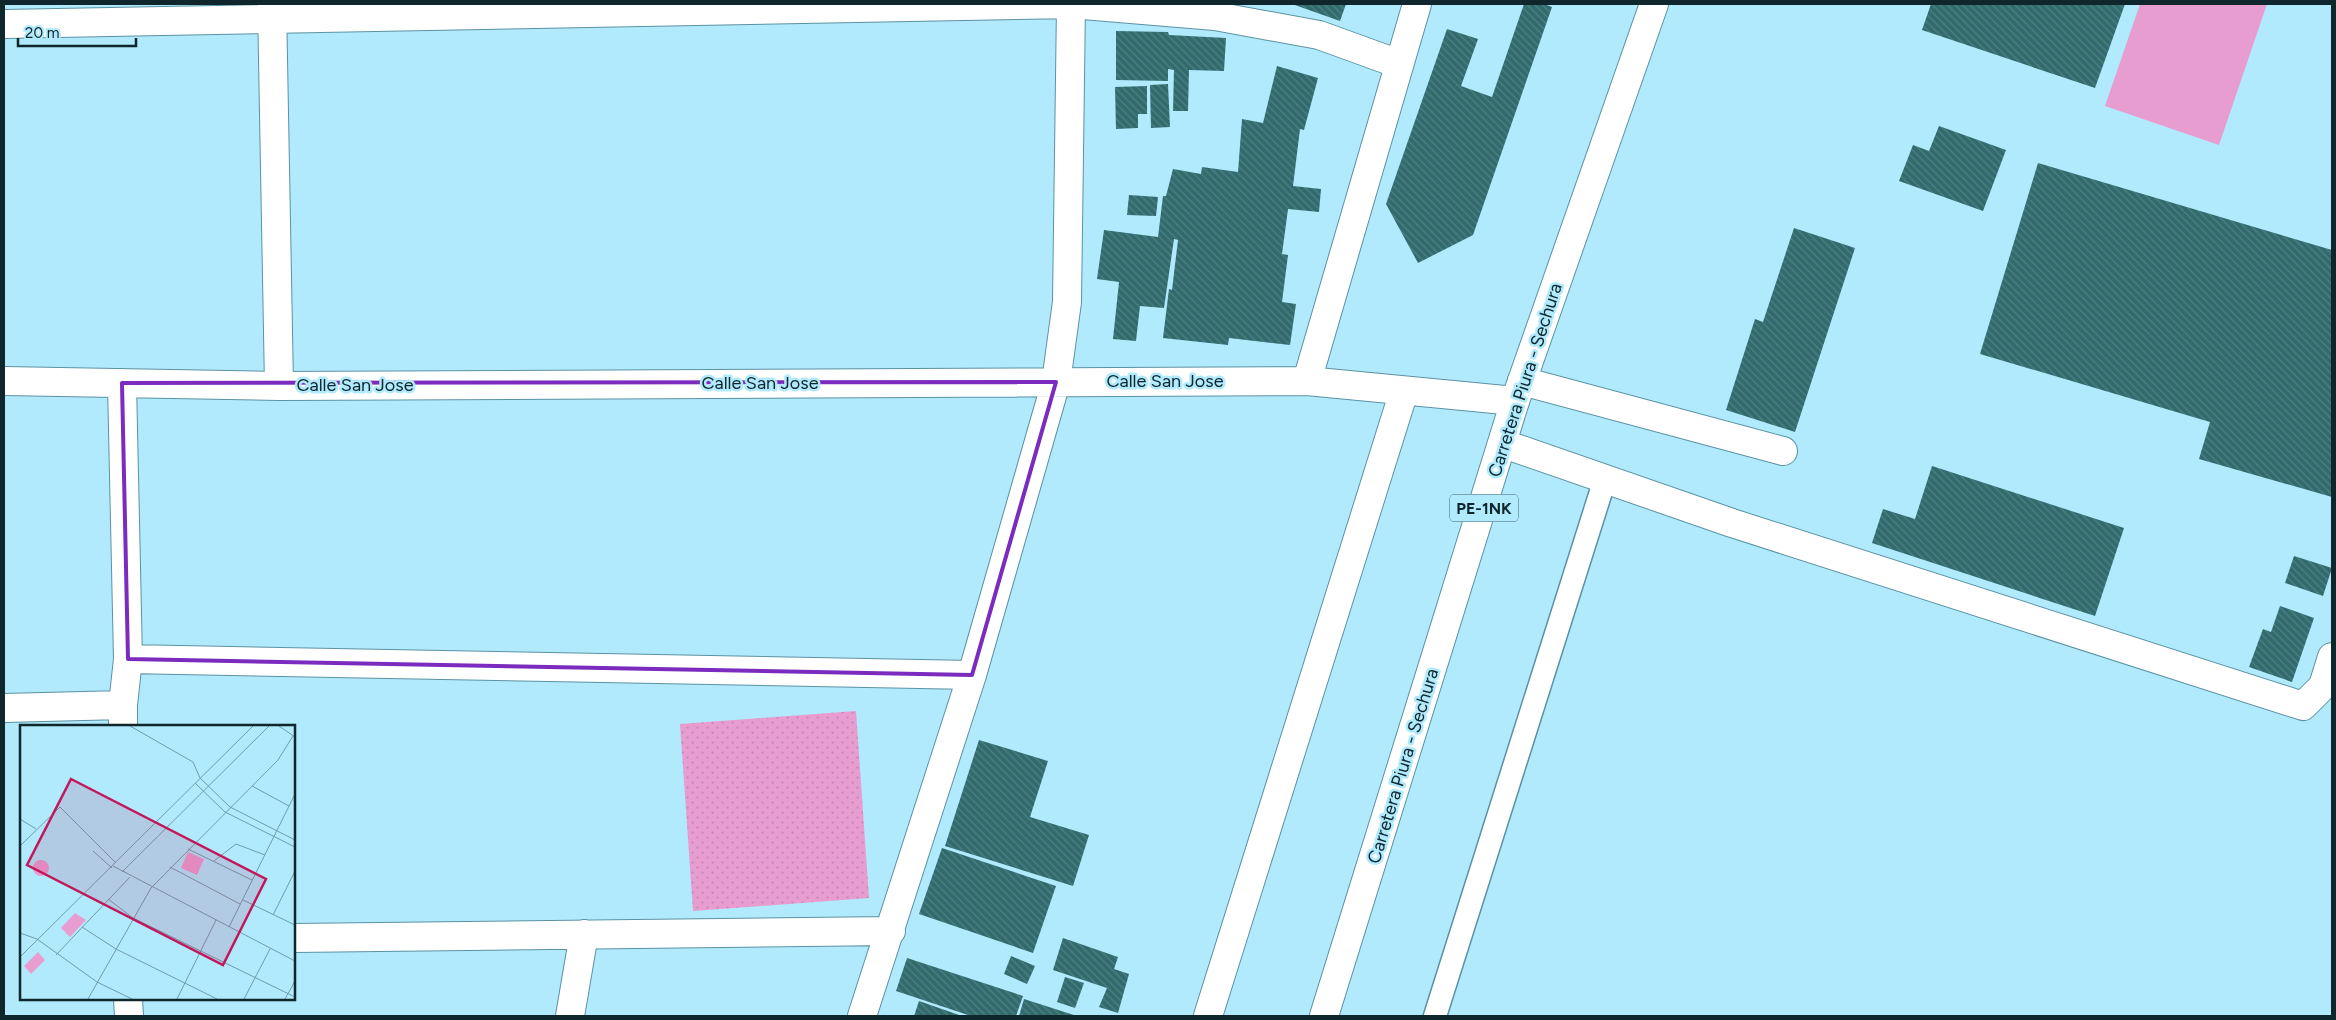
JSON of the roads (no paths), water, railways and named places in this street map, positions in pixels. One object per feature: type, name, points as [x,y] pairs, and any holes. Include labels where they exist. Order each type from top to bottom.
[{"type":"street","points":[[4,24],[272,11],[1071,4],[1215,16],[1272,26],[1319,35],[1399,64]]},
{"type":"street","points":[[862,1016],[972,675],[1056,382],[1067,302],[1071,4]]},
{"type":"street","points":[[1307,381],[1417,4]]},
{"type":"street","name":"Carretera Piura - Sechura","points":[[1324,1016],[1519,391],[1654,4]]},
{"type":"street","points":[[272,11],[279,386]]},
{"type":"street","name":"Calle San Jose","points":[[4,381],[279,386],[1307,381],[1404,391],[1519,391],[1783,450]]},
{"type":"street","points":[[4,708],[123,715],[128,659],[122,383]]},
{"type":"street","points":[[1208,1016],[1404,391]]},
{"type":"street","points":[[1504,444],[1732,522],[2303,706],[2323,686],[2332,657]]},
{"type":"street","points":[[128,659],[972,675]]},
{"type":"street","points":[[295,938],[890,931]]},
{"type":"street","points":[[570,1016],[584,934]]},
{"type":"street","points":[[128,1000],[129,1016]]},
{"type":"lane","points":[[1435,1016],[1605,479]]}]
